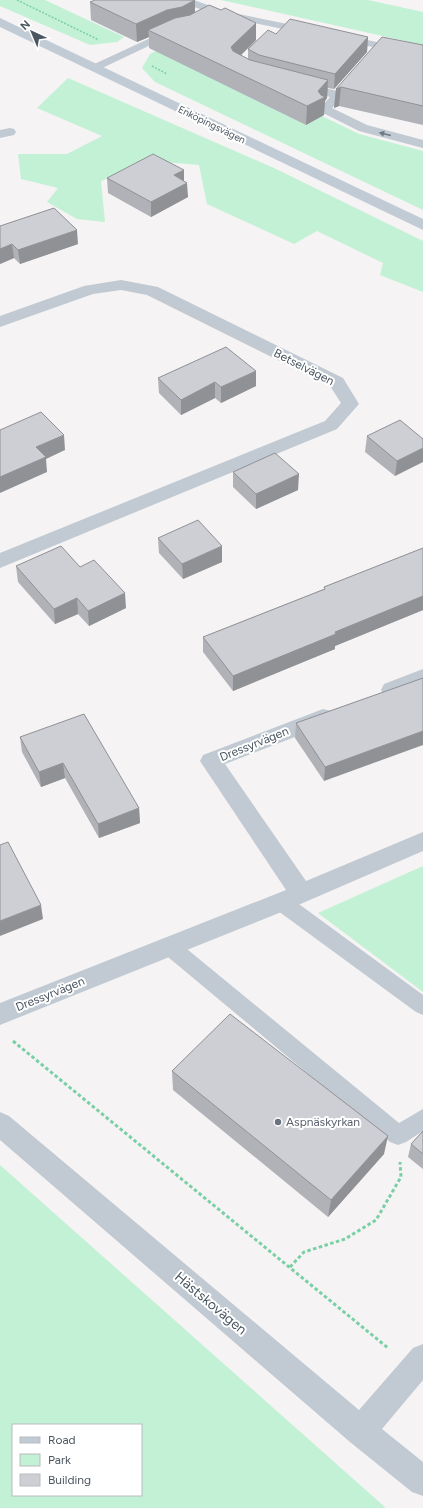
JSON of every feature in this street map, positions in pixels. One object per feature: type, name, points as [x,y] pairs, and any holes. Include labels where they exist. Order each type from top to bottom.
[{"type":"street","name":"Enköpingsvägen","points":[[0,22],[423,225]]},
{"type":"street","name":"Betselvägen","points":[[0,322],[90,290],[121,285],[152,291],[337,382],[350,404],[331,425],[0,562]]},
{"type":"street","points":[[372,698],[423,677]]},
{"type":"street","name":"Dressyrvägen","points":[[291,897],[211,761],[342,709]]},
{"type":"street","name":"Dressyrvägen","points":[[0,1014],[291,897],[423,841]]},
{"type":"street","name":"Hästskovägen","points":[[0,1124],[361,1431],[423,1481]]},
{"type":"street","points":[[361,1431],[418,1364]]},
{"type":"lane","points":[[183,0],[219,12],[279,26],[318,33]]},
{"type":"lane","points":[[205,20],[219,12]]},
{"type":"lane","points":[[269,36],[279,26]]},
{"type":"lane","points":[[94,68],[172,31],[186,29]]},
{"type":"lane","points":[[334,36],[423,55]]},
{"type":"lane","points":[[371,56],[381,46]]},
{"type":"lane","points":[[292,84],[338,95]]},
{"type":"lane","points":[[347,84],[325,109],[363,128],[423,144]]},
{"type":"lane","points":[[291,897],[423,1006]]},
{"type":"lane","points":[[169,946],[398,1135],[423,1119]]},
{"type":"path","points":[[12,1040],[290,1268],[418,1364]]},
{"type":"path","points":[[290,1268],[304,1252],[345,1239],[376,1220],[401,1177],[398,1135]]},
{"type":"green space","points":[[0,0],[45,0],[124,37],[117,42],[90,45],[0,6]]},
{"type":"green space","points":[[221,0],[368,0],[423,12],[423,45]]},
{"type":"green space","points":[[156,51],[306,125],[322,116],[359,134],[423,151],[423,210],[155,82],[142,68],[150,54]]},
{"type":"green space","points":[[68,78],[274,168],[423,241],[423,292],[380,275],[383,263],[317,231],[294,244],[207,204],[199,165],[151,161],[101,181],[105,222],[77,219],[47,202],[58,188],[21,179],[18,154],[67,154],[102,136],[37,108]]},
{"type":"green space","points":[[423,866],[423,992],[318,913]]},
{"type":"green space","points":[[0,1165],[386,1508],[0,1508]]},
{"type":"building","points":[[95,0],[195,0],[182,7],[167,10],[136,24],[90,2]]},
{"type":"building","points":[[209,5],[221,10],[225,8],[256,23],[231,47],[233,51],[250,60],[328,80],[318,91],[325,97],[307,106],[148,30],[175,18],[190,15]]},
{"type":"building","points":[[290,19],[368,37],[335,74],[259,55],[248,49],[268,30],[276,34]]},
{"type":"building","points":[[382,37],[423,45],[423,106],[341,87],[336,89]]},
{"type":"building","points":[[153,154],[184,170],[174,175],[187,183],[151,202],[107,178]]},
{"type":"building","points":[[54,208],[77,230],[18,250],[12,244],[0,249],[0,226]]},
{"type":"building","points":[[226,347],[256,371],[221,387],[215,382],[181,400],[158,378]]},
{"type":"building","points":[[41,412],[64,435],[36,447],[46,457],[0,477],[0,430]]},
{"type":"building","points":[[400,420],[423,439],[423,448],[397,461],[367,436]]},
{"type":"building","points":[[275,453],[299,474],[256,494],[233,472]]},
{"type":"building","points":[[198,520],[222,546],[182,564],[158,538]]},
{"type":"building","points":[[61,546],[80,567],[94,560],[125,593],[88,611],[77,598],[54,609],[16,566]]},
{"type":"building","points":[[423,548],[423,596],[335,632],[336,634],[233,676],[203,637],[325,589],[324,587]]},
{"type":"building","points":[[423,678],[423,731],[325,767],[296,723]]},
{"type":"building","points":[[84,714],[139,808],[98,824],[63,763],[39,772],[20,737]]},
{"type":"building","points":[[8,842],[41,905],[0,921],[0,845]]},
{"type":"building","name":"Aspnäskyrkan","points":[[230,1014],[388,1136],[331,1200],[172,1071]]},
{"type":"building","points":[[423,1131],[423,1154],[411,1144]]},
{"type":"place","name":"Aspnäskyrkan","points":[[278,1122]]}]
